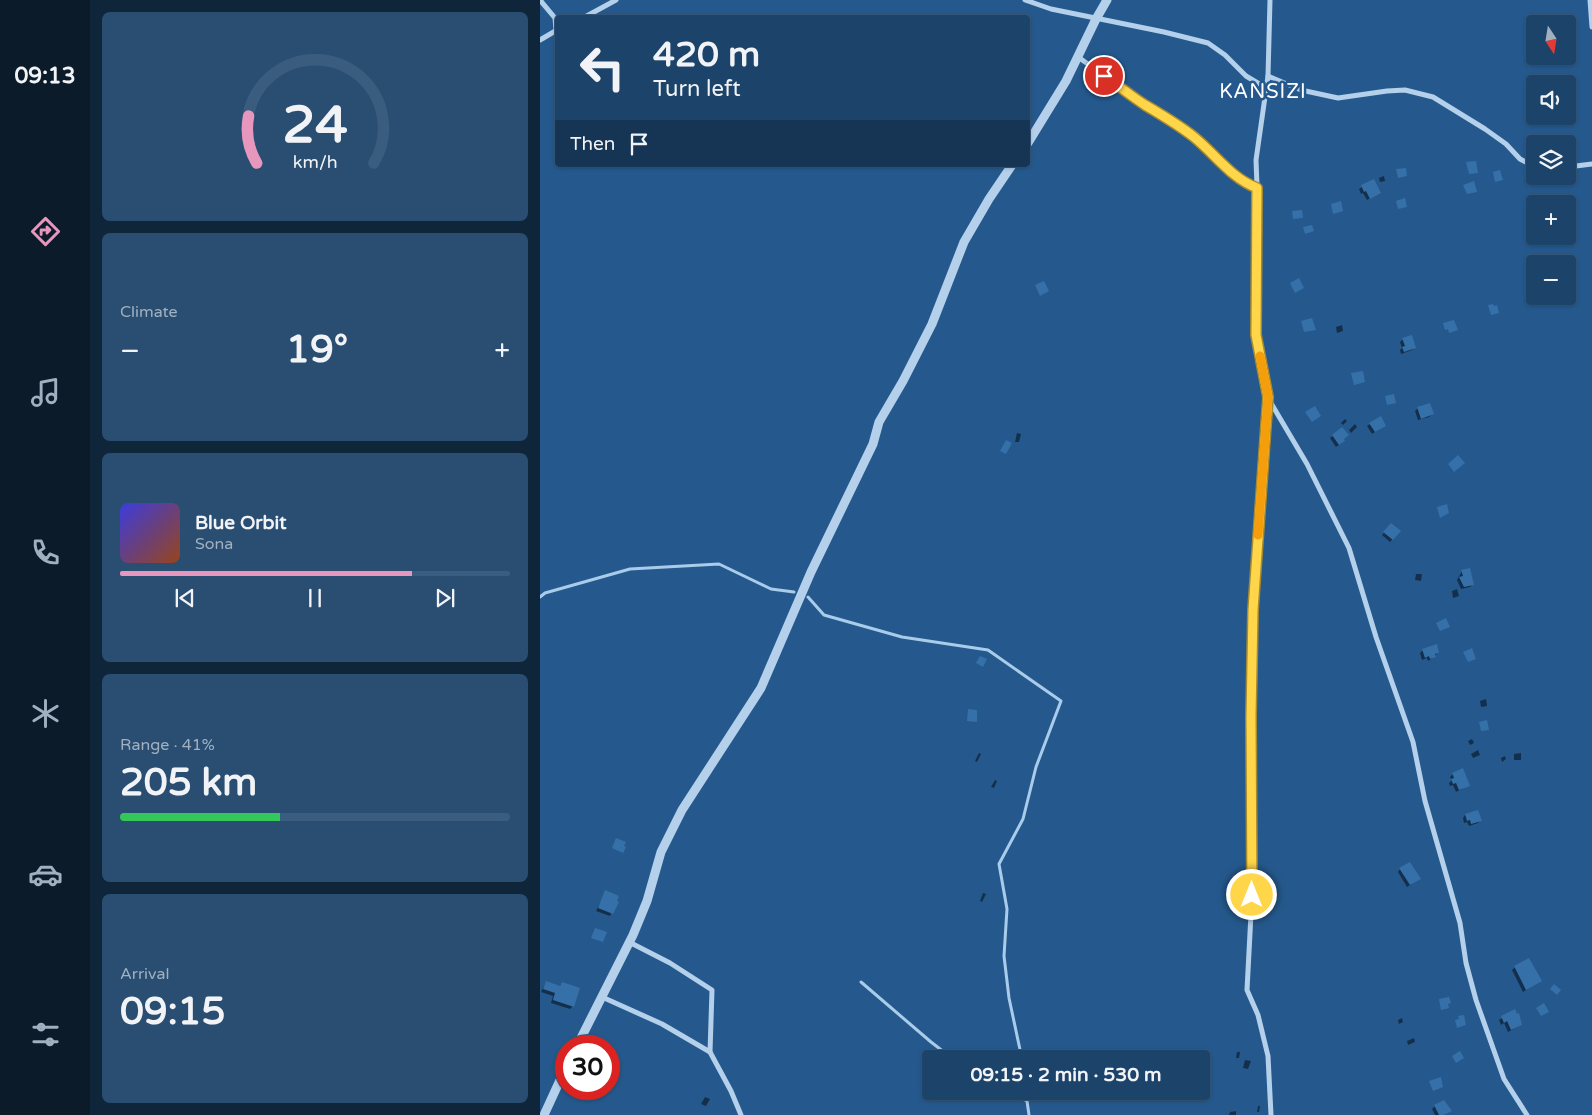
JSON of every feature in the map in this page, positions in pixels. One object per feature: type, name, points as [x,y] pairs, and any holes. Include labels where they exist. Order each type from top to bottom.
[{"type":"street","points":[[540,0],[555,18]]},
{"type":"street","points":[[588,15],[616,0]]},
{"type":"street","points":[[1025,0],[1051,9],[1208,43],[1225,55],[1246,76],[1266,88]]},
{"type":"street","points":[[1030,140],[1066,81],[1107,0]]},
{"type":"street","points":[[1270,0],[1268,76],[1256,160],[1256,335],[1268,397],[1253,610],[1251,716],[1252,895],[1247,990],[1258,1015],[1268,1056],[1271,1115]]},
{"type":"street","points":[[1590,0],[1592,26]]},
{"type":"street","points":[[540,40],[555,31]]},
{"type":"street","points":[[1078,57],[1144,104],[1179,126],[1243,183],[1257,188]]},
{"type":"street","points":[[1268,76],[1301,90],[1338,98],[1405,90],[1433,97],[1486,129],[1526,162]]},
{"type":"street","points":[[1576,166],[1592,164]]},
{"type":"street","points":[[583,1035],[629,942],[647,901],[661,852],[682,810],[761,688],[811,572],[873,444],[880,422],[904,380],[932,324],[964,242],[1011,167]]},
{"type":"street","points":[[1268,397],[1307,464],[1349,548],[1376,638],[1414,742],[1425,801],[1460,922],[1466,962],[1476,1000],[1504,1079],[1527,1115]]},
{"type":"street","points":[[629,942],[670,963],[712,990],[710,1052],[741,1115]]},
{"type":"street","points":[[602,997],[662,1024],[689,1042],[710,1052]]},
{"type":"street","points":[[544,1115],[555,1091]]},
{"type":"building","points":[[1476,161],[1478,173],[1469,174],[1466,162]]},
{"type":"building","points":[[1406,168],[1407,176],[1398,178],[1396,169]]},
{"type":"building","points":[[1500,170],[1503,180],[1495,182],[1493,172]]},
{"type":"building","points":[[1374,179],[1381,193],[1370,199],[1361,185]]},
{"type":"building","points":[[1474,181],[1477,192],[1467,194],[1463,185]]},
{"type":"building","points":[[1405,198],[1407,207],[1398,209],[1396,201]]},
{"type":"building","points":[[1341,201],[1343,211],[1333,214],[1331,204]]},
{"type":"building","points":[[1302,210],[1303,218],[1293,219],[1292,211]]},
{"type":"building","points":[[1312,225],[1314,231],[1305,234],[1303,227]]},
{"type":"building","points":[[1299,278],[1304,288],[1295,293],[1290,283]]},
{"type":"building","points":[[1044,281],[1049,291],[1040,296],[1035,285]]},
{"type":"building","points":[[1493,304],[1494,306],[1497,305],[1499,313],[1491,315],[1488,305]]},
{"type":"building","points":[[1312,318],[1316,330],[1304,332],[1301,321]]},
{"type":"building","points":[[1454,320],[1458,330],[1449,333],[1448,329],[1445,330],[1443,323]]},
{"type":"building","points":[[1412,335],[1416,348],[1404,352],[1402,347],[1405,346],[1402,338]]},
{"type":"building","points":[[1363,371],[1365,382],[1354,385],[1351,373]]},
{"type":"building","points":[[1394,394],[1396,403],[1387,405],[1385,396]]},
{"type":"building","points":[[1430,403],[1434,414],[1421,419],[1417,407]]},
{"type":"building","points":[[1315,406],[1321,416],[1312,422],[1305,412]]},
{"type":"building","points":[[1381,416],[1386,426],[1375,432],[1369,423]]},
{"type":"building","points":[[1342,427],[1349,435],[1339,445],[1332,435]]},
{"type":"building","points":[[1006,440],[1012,443],[1006,454],[1000,451]]},
{"type":"building","points":[[1458,455],[1465,463],[1454,472],[1448,464]]},
{"type":"building","points":[[1447,504],[1449,513],[1440,518],[1437,507]]},
{"type":"building","points":[[1391,523],[1401,531],[1393,540],[1383,532]]},
{"type":"building","points":[[1470,568],[1474,585],[1464,587],[1459,577],[1463,576],[1461,570]]},
{"type":"building","points":[[1446,618],[1450,627],[1440,631],[1436,623]]},
{"type":"building","points":[[1437,644],[1439,653],[1435,654],[1436,657],[1430,659],[1429,656],[1425,658],[1422,649]]},
{"type":"building","points":[[1472,648],[1476,659],[1468,662],[1463,652]]},
{"type":"building","points":[[980,656],[987,659],[983,667],[976,663]]},
{"type":"building","points":[[968,709],[977,710],[977,722],[967,721]]},
{"type":"building","points":[[1487,720],[1489,730],[1481,731],[1479,722]]},
{"type":"building","points":[[1463,768],[1470,786],[1459,790],[1456,783],[1453,784],[1451,779],[1454,778],[1452,773]]},
{"type":"building","points":[[1478,810],[1482,821],[1471,824],[1470,820],[1467,821],[1465,814]]},
{"type":"building","points":[[616,838],[626,842],[623,853],[612,848]]},
{"type":"building","points":[[1410,862],[1421,879],[1410,885],[1399,868]]},
{"type":"building","points":[[605,890],[619,896],[617,901],[619,902],[613,914],[598,908]]},
{"type":"building","points":[[595,928],[607,932],[603,942],[591,938]]},
{"type":"building","points":[[1529,958],[1542,981],[1526,990],[1514,966]]},
{"type":"building","points":[[546,981],[560,986],[562,982],[580,988],[574,1007],[553,1000],[555,993],[543,989]]},
{"type":"building","points":[[1554,984],[1561,990],[1557,995],[1550,989]]},
{"type":"building","points":[[1449,997],[1451,1003],[1448,1004],[1449,1008],[1441,1010],[1439,999]]},
{"type":"building","points":[[1544,1003],[1549,1012],[1541,1016],[1536,1008]]},
{"type":"building","points":[[1515,1009],[1517,1014],[1519,1013],[1522,1025],[1511,1030],[1507,1021],[1504,1023],[1501,1016]]},
{"type":"building","points":[[1464,1015],[1466,1025],[1457,1028],[1455,1020],[1459,1019],[1458,1016]]},
{"type":"building","points":[[1460,1051],[1464,1058],[1456,1063],[1452,1056]]},
{"type":"building","points":[[1441,1077],[1443,1087],[1433,1091],[1429,1081]]},
{"type":"building","points":[[1444,1100],[1452,1111],[1439,1115],[1434,1105]]},
{"type":"waterway","points":[[540,597],[545,593],[630,569],[719,564],[771,589],[794,592]]},
{"type":"waterway","points":[[808,597],[824,615],[902,637],[988,650],[1061,701],[1036,767],[1023,819],[999,864],[1007,909],[1004,956],[1009,998],[1020,1050]]},
{"type":"waterway","points":[[861,982],[941,1050]]},
{"type":"waterway","points":[[1025,1100],[1027,1101],[1029,1115]]},
{"type":"slow traffic","points":[[1258,535],[1268,397],[1260,356]]},
{"type":"district","name":"KANSIZI","points":[[1263,91]]},
{"type":"route","points":[[1104,76],[1193,136],[1243,183],[1257,188],[1256,335],[1268,397],[1253,610],[1251,716],[1252,895]]}]
